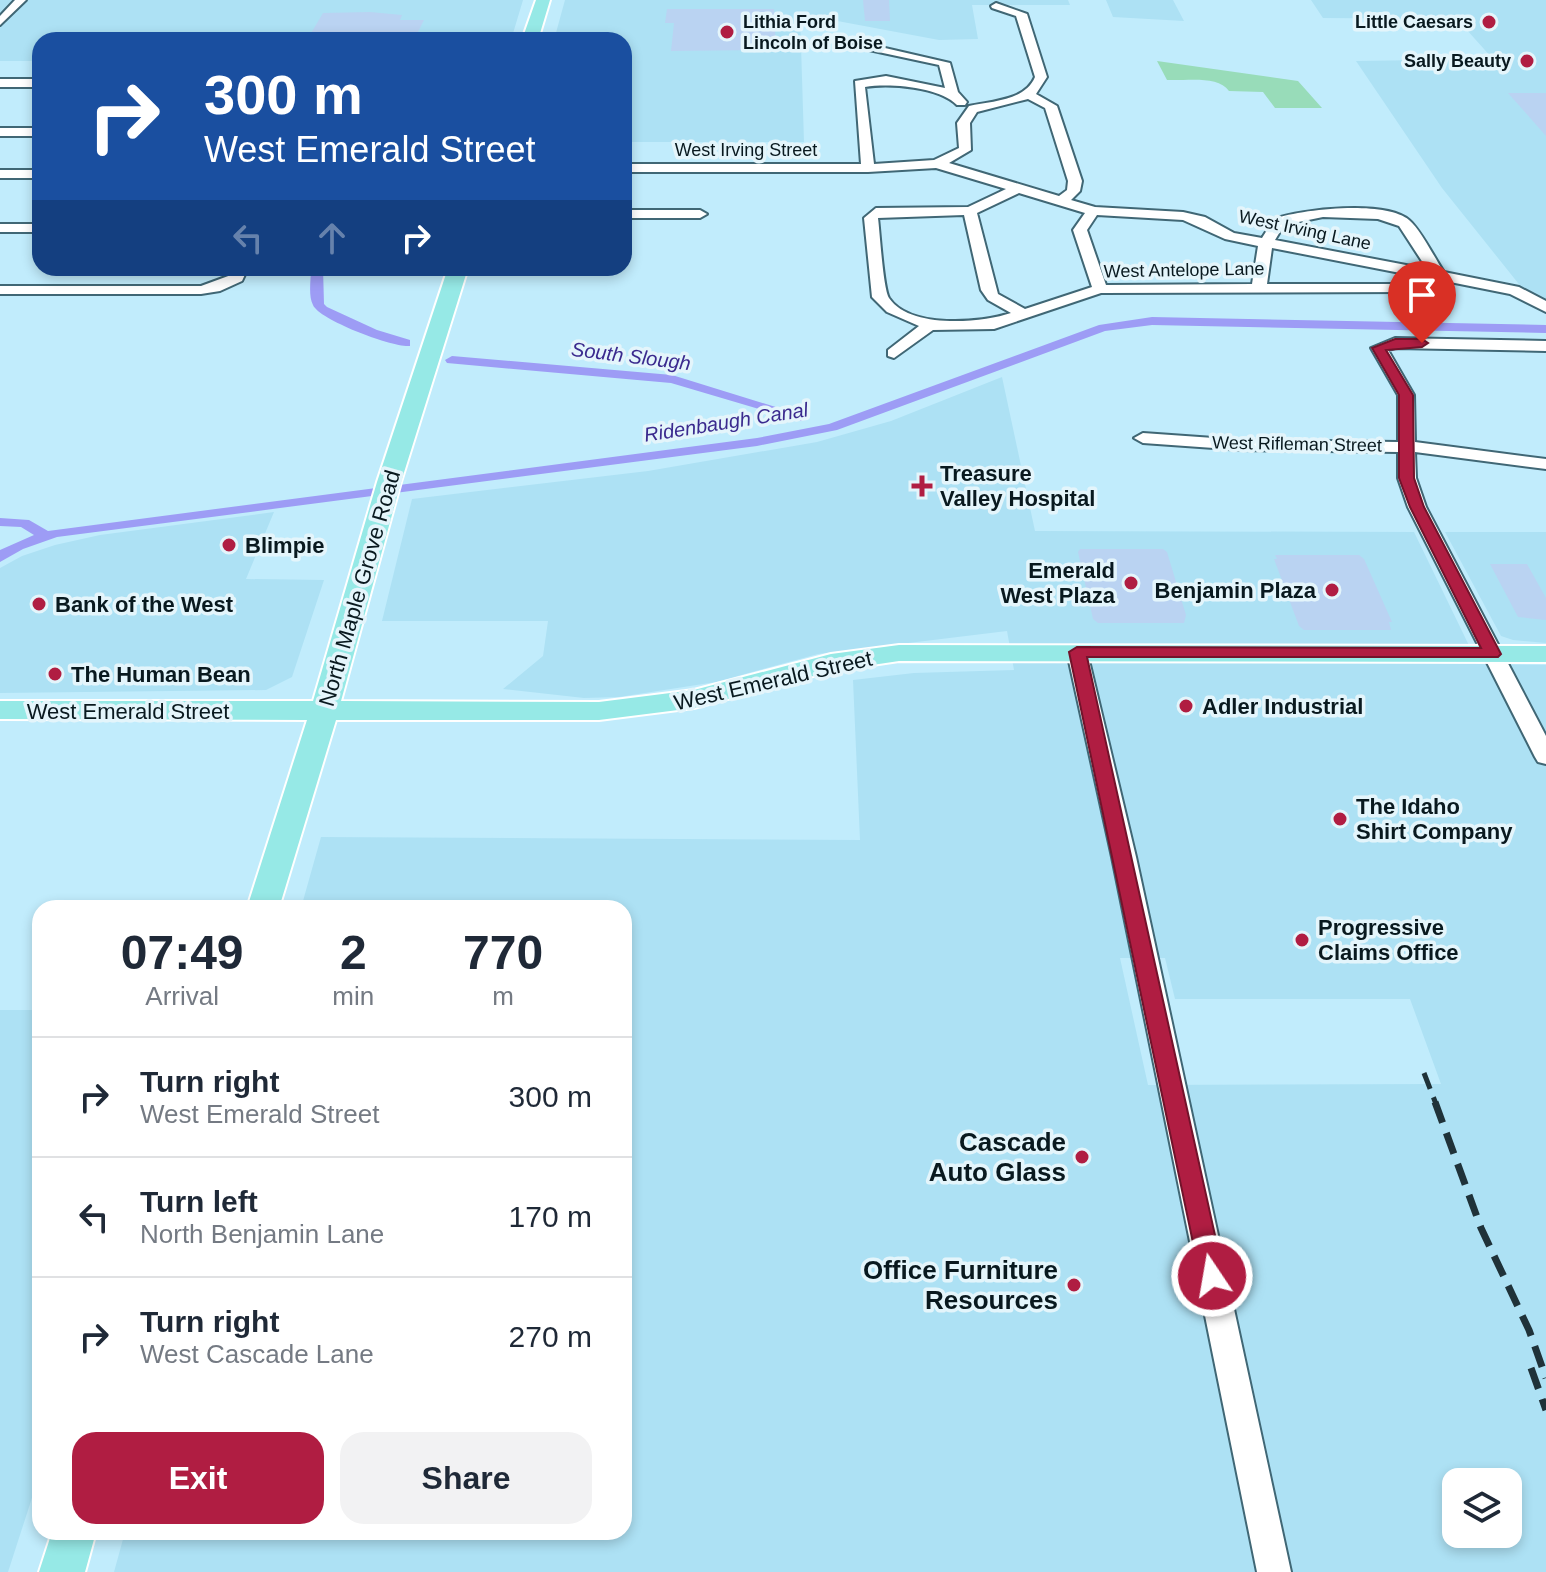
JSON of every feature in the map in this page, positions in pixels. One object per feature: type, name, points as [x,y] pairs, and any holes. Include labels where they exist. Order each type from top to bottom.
[{"type":"main road","points":[[533,32],[543,0]]},
{"type":"main road","name":"North Maple Grove Road","points":[[265,900],[324,712],[387,489],[455,276]]},
{"type":"main road","name":"West Emerald Street","points":[[0,710],[612,710],[694,699],[831,663],[899,653],[1546,654]]},
{"type":"main road","points":[[62,1572],[72,1540]]},
{"type":"street","points":[[0,22],[21,0]]},
{"type":"street","points":[[937,164],[965,150],[962,120],[973,109],[1029,95],[1039,85],[1041,77],[1021,14],[996,6]]},
{"type":"street","points":[[859,45],[944,63],[952,93]]},
{"type":"street","points":[[868,168],[859,84],[886,80],[952,93],[973,109]]},
{"type":"street","points":[[0,83],[32,83]]},
{"type":"street","points":[[1029,95],[1051,106],[1075,181],[1073,191],[1063,200]]},
{"type":"street","points":[[0,132],[32,129]]},
{"type":"street","name":"West Irving Lane","points":[[868,168],[937,164],[1094,211],[1183,216],[1200,220],[1230,236],[1265,244],[1514,290],[1546,307]]},
{"type":"street","name":"West Irving Street","points":[[632,168],[868,168]]},
{"type":"street","points":[[0,174],[32,174]]},
{"type":"street","points":[[894,353],[930,325],[892,309],[880,297],[871,218],[876,212],[887,210],[970,211],[1019,188]]},
{"type":"street","points":[[970,211],[988,290],[993,297],[1024,314]]},
{"type":"street","points":[[1094,211],[1082,223],[1080,230],[1100,289]]},
{"type":"street","points":[[632,214],[700,214]]},
{"type":"street","points":[[1259,289],[1265,244],[1279,222],[1290,216],[1387,216],[1404,223],[1440,277]]},
{"type":"street","points":[[0,228],[32,228]]},
{"type":"street","points":[[0,290],[201,290],[227,284],[238,276]]},
{"type":"street","name":"West Antelope Lane","points":[[930,325],[994,324],[1100,289],[1409,288],[1436,283],[1440,277]]},
{"type":"street","points":[[1546,346],[1384,344],[1379,348],[1379,353],[1406,395],[1407,478],[1417,507],[1546,757]]},
{"type":"street","name":"West Rifleman Street","points":[[1143,438],[1242,445],[1405,447],[1546,464]]},
{"type":"street","points":[[1077,652],[1127,871],[1274,1572]]},
{"type":"shaded area","points":[[0,0],[523,0],[513,32],[32,32],[32,61],[0,61]]},
{"type":"shaded area","points":[[565,0],[1068,0],[1070,5],[972,5],[978,39],[939,40],[800,14],[804,142],[632,142],[632,32],[556,32]]},
{"type":"shaded area","points":[[1106,0],[1173,0],[1184,21],[1113,17]]},
{"type":"shaded area","points":[[1311,0],[1546,0],[1546,313],[1522,288],[1442,188],[1356,61],[1493,59],[1457,19],[1323,18]]},
{"type":"shaded area","points":[[1002,377],[1035,531],[1414,532],[1478,664],[1546,665],[1546,1572],[114,1572],[123,1540],[632,1540],[632,900],[303,900],[321,837],[860,840],[853,680],[914,673],[1014,670],[1007,631],[818,654],[716,682],[619,697],[584,698],[503,689],[543,656],[548,621],[382,621],[412,499],[648,471],[817,442],[891,421]],"holes":[[[1120,958],[1165,958],[1175,999],[1410,999],[1441,1084],[1148,1085]]]},
{"type":"shaded area","points":[[274,512],[246,579],[324,580],[292,677],[266,690],[0,693],[0,568],[22,556],[55,545],[100,535]]},
{"type":"shaded area","points":[[1445,532],[1546,532],[1546,643],[1501,636]]},
{"type":"shaded area","points":[[0,1010],[32,1010],[32,1498],[8,1572],[0,1572]]},
{"type":"green space","points":[[1157,61],[1298,81],[1322,108],[1275,108],[1263,92],[1229,91],[1210,81],[1167,80]]},
{"type":"building","points":[[863,0],[889,0],[890,21],[865,21]]},
{"type":"building","name":"Lithia Ford Lincoln of Boise","points":[[667,9],[774,9],[776,50],[671,51],[674,23],[665,23]]},
{"type":"building","points":[[370,12],[402,15],[400,20],[424,20],[418,32],[312,32],[323,13]]},
{"type":"building","points":[[1508,93],[1546,93],[1546,136]]},
{"type":"building","name":"Emerald West Plaza","points":[[1080,549],[1163,549],[1167,552],[1186,615],[1184,623],[1098,623],[1093,619],[1078,552]]},
{"type":"building","name":"Benjamin Plaza","points":[[1275,555],[1359,555],[1364,559],[1392,622],[1389,622],[1391,630],[1304,630],[1299,626]]},
{"type":"building","points":[[1490,564],[1527,564],[1546,598],[1546,620],[1518,617]]},
{"type":"waterway","name":"South Slough","points":[[317,276],[318,304],[323,310],[373,333],[405,343]]},
{"type":"waterway","name":"Ridenbaugh Canal","points":[[0,557],[18,546],[55,533],[757,442],[832,427],[1103,328],[1152,321],[1546,329]]},
{"type":"waterway","name":"South Slough","points":[[452,360],[672,379],[801,417]]},
{"type":"waterway","points":[[0,522],[24,523],[46,536]]},
{"type":"railway","points":[[1424,1073],[1436,1104]]},
{"type":"railway","points":[[1435,1102],[1481,1228],[1529,1330],[1546,1378]]},
{"type":"railway","points":[[1531,1368],[1546,1410]]},
{"type":"place","name":"Little Caesars","points":[[1489,22]]},
{"type":"place","name":"Lithia Ford Lincoln of Boise","points":[[727,32]]},
{"type":"place","name":"Sally Beauty","points":[[1527,61]]},
{"type":"place","name":"Treasure Valley Hospital","points":[[922,486]]},
{"type":"place","name":"Blimpie","points":[[229,545]]},
{"type":"place","name":"Emerald West Plaza","points":[[1131,583]]},
{"type":"place","name":"Benjamin Plaza","points":[[1332,590]]},
{"type":"place","name":"Bank of the West","points":[[39,604]]},
{"type":"place","name":"The Human Bean","points":[[55,674]]},
{"type":"place","name":"Adler Industrial","points":[[1186,706]]},
{"type":"place","name":"The Idaho Shirt Company","points":[[1340,819]]},
{"type":"place","name":"Progressive Claims Office","points":[[1302,940]]},
{"type":"place","name":"Cascade Auto Glass","points":[[1082,1157]]},
{"type":"place","name":"Office Furniture Resources","points":[[1074,1285]]},
{"type":"route","points":[[1212,1276],[1124,857],[1077,652],[1492,654],[1417,507],[1407,478],[1406,395],[1379,353],[1379,348],[1384,344],[1422,343]]}]
